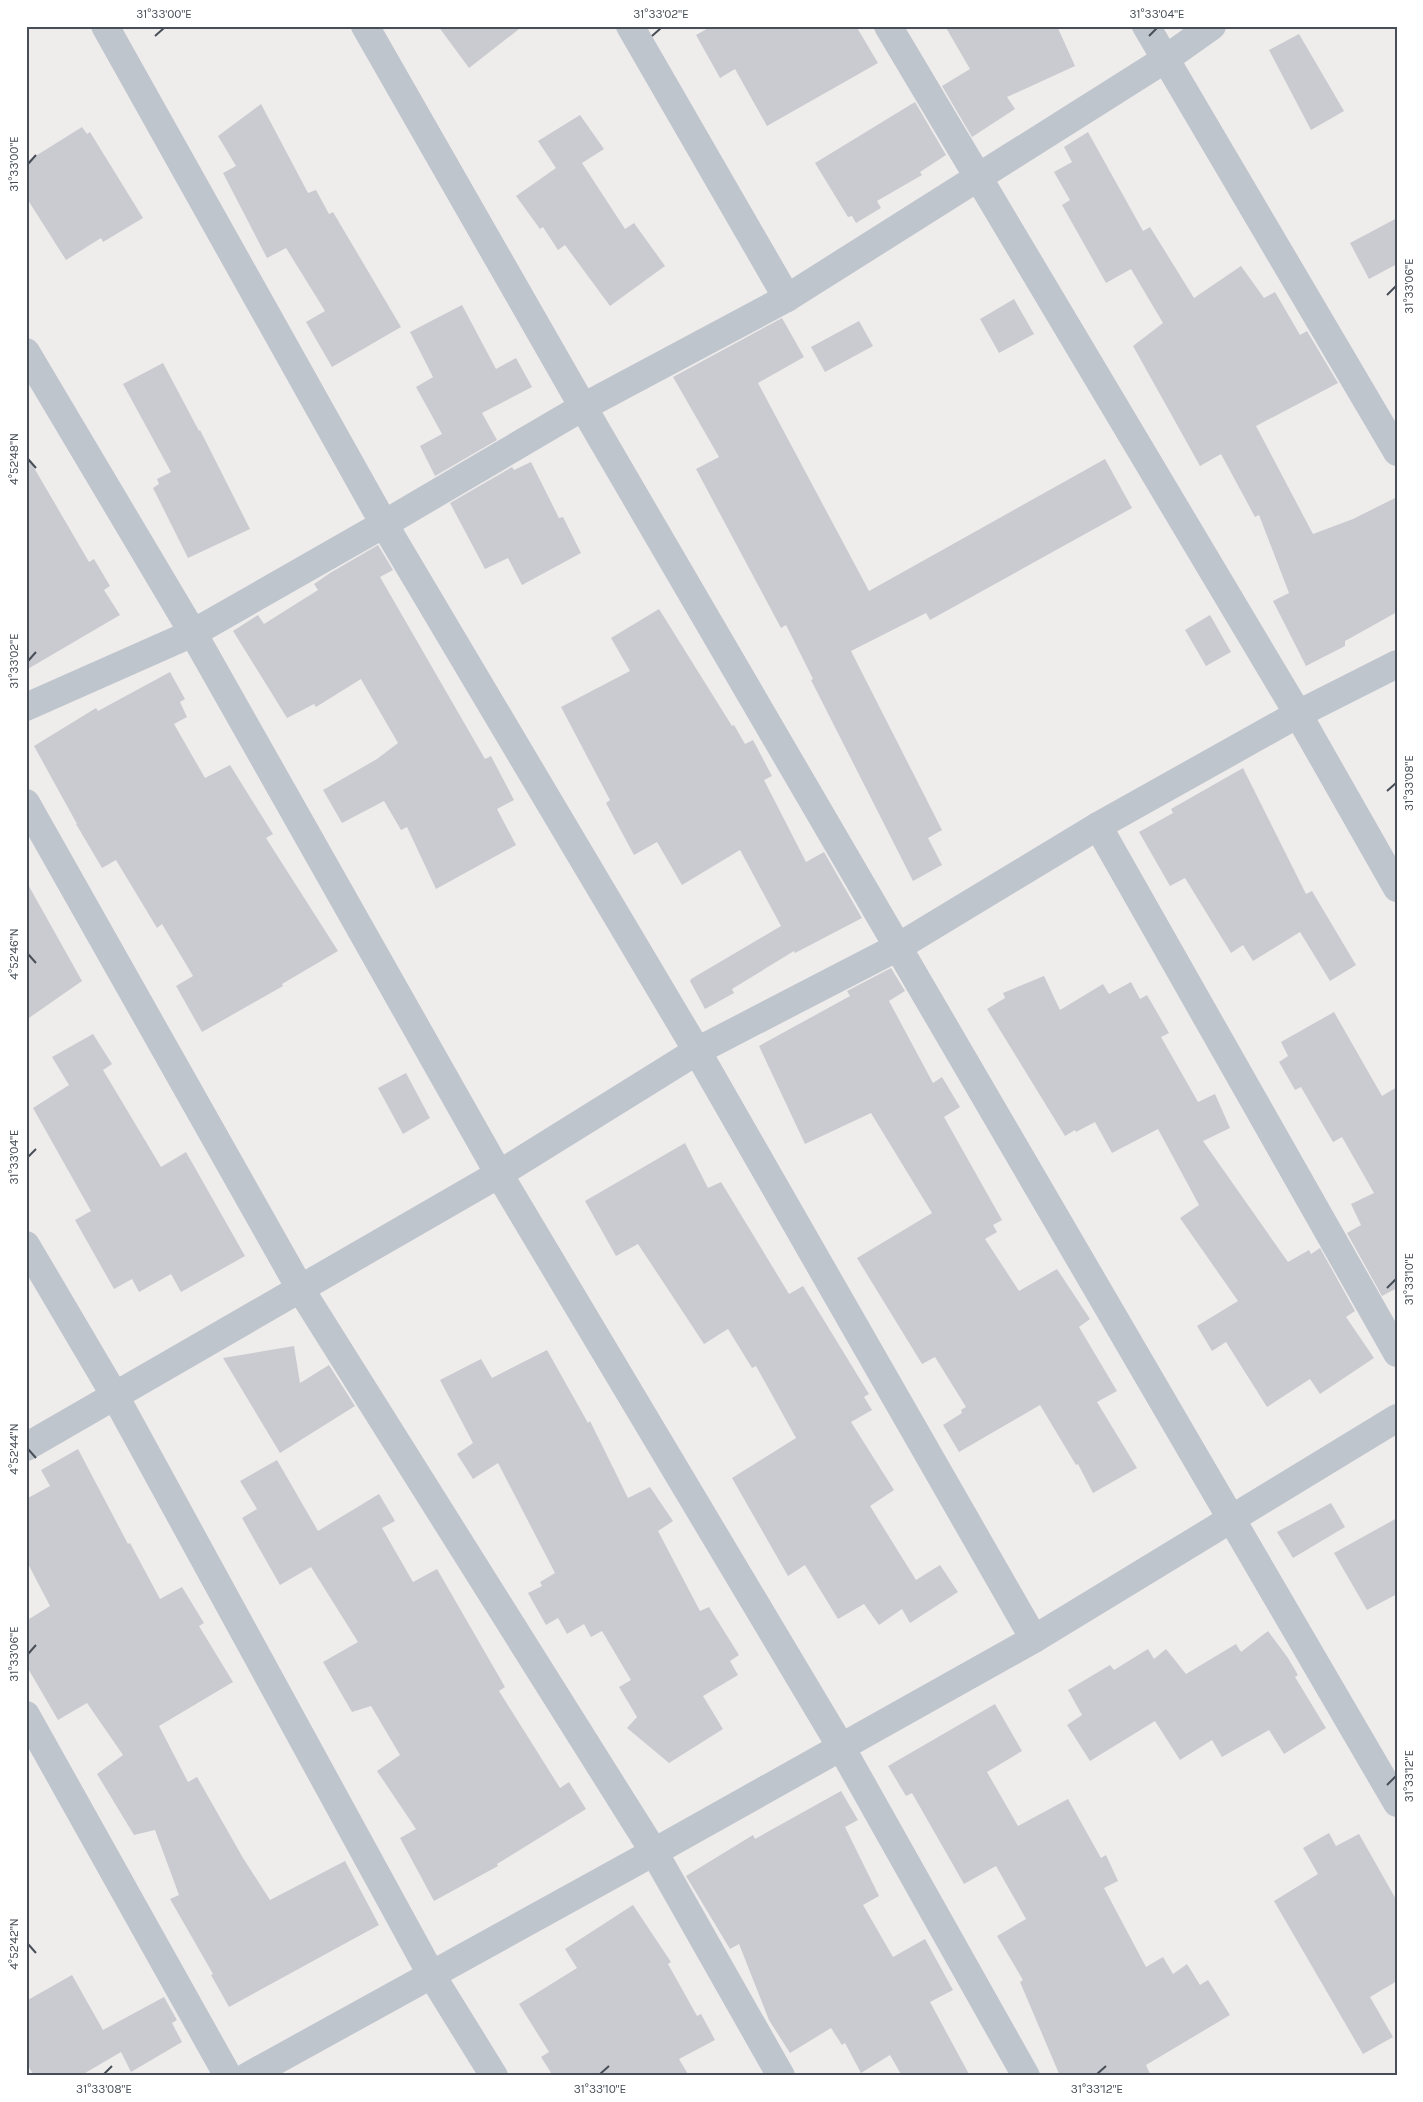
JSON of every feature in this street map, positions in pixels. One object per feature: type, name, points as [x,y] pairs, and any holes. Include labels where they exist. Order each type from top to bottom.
[{"type":"street","points":[[105,26],[384,524],[697,1052],[1034,1639]]},
{"type":"street","points":[[365,26],[1230,1520],[1397,1803]]},
{"type":"street","points":[[630,26],[787,298]]},
{"type":"street","points":[[888,26],[1298,714],[1397,888]]},
{"type":"street","points":[[1146,26],[1164,60],[1397,452]]},
{"type":"street","points":[[26,707],[193,633],[584,407],[787,298],[1164,60],[1212,26]]},
{"type":"street","points":[[26,352],[193,633],[499,1174],[841,1747],[1026,2076]]},
{"type":"street","points":[[26,1447],[499,1174],[697,1052],[898,947],[1098,826],[1298,714],[1397,664]]},
{"type":"street","points":[[26,803],[300,1290],[654,1852],[780,2076]]},
{"type":"street","points":[[1098,826],[1397,1353]]},
{"type":"street","points":[[26,1245],[115,1396],[431,1974],[494,2076]]},
{"type":"street","points":[[26,1715],[245,2075],[654,1852],[1034,1639],[1397,1418]]},
{"type":"building","points":[[438,26],[523,26],[469,68]]},
{"type":"building","points":[[712,26],[856,26],[878,63],[767,126],[735,69],[720,78],[696,35]]},
{"type":"building","points":[[945,26],[1057,26],[1075,66],[1007,97],[1015,109],[972,137],[942,86],[970,69]]},
{"type":"building","points":[[1299,34],[1344,111],[1311,130],[1269,50]]},
{"type":"building","points":[[915,102],[946,155],[920,172],[922,175],[877,201],[881,208],[856,223],[852,216],[848,217],[815,163]]},
{"type":"building","points":[[261,104],[308,193],[316,190],[329,214],[333,212],[401,327],[332,367],[306,322],[325,311],[286,248],[267,258],[223,173],[236,166],[218,136]]},
{"type":"building","points":[[580,115],[604,149],[582,163],[625,229],[634,223],[665,266],[610,306],[565,245],[558,250],[543,227],[540,229],[516,196],[556,168],[538,141]]},
{"type":"building","points":[[82,127],[87,134],[90,132],[143,218],[103,242],[101,238],[66,260],[26,197],[26,162]]},
{"type":"building","points":[[1088,132],[1143,231],[1150,227],[1194,298],[1241,266],[1264,298],[1275,292],[1300,335],[1307,331],[1338,383],[1256,426],[1313,534],[1353,519],[1397,497],[1397,612],[1345,641],[1345,646],[1306,666],[1273,601],[1289,593],[1259,515],[1255,517],[1221,454],[1200,466],[1133,346],[1163,323],[1131,269],[1106,283],[1062,205],[1070,200],[1054,172],[1072,162],[1064,147]]},
{"type":"building","points":[[1397,218],[1397,264],[1369,279],[1350,243]]},
{"type":"building","points":[[1014,299],[1034,334],[999,353],[980,319]]},
{"type":"building","points":[[462,305],[496,369],[516,358],[532,387],[482,413],[497,440],[435,476],[420,446],[442,434],[416,387],[433,377],[410,332]]},
{"type":"building","points":[[782,318],[804,357],[758,383],[869,591],[1105,459],[1132,508],[930,620],[926,613],[851,651],[942,830],[928,838],[942,865],[913,881],[811,680],[813,679],[786,625],[781,628],[696,469],[719,457],[673,377]]},
{"type":"building","points":[[859,321],[873,346],[825,372],[811,347]]},
{"type":"building","points":[[163,363],[200,430],[250,529],[188,558],[153,488],[159,484],[157,479],[171,472],[123,384]]},
{"type":"building","points":[[26,454],[89,562],[94,559],[110,586],[104,590],[120,615],[26,670]]},
{"type":"building","points":[[531,462],[559,518],[563,517],[581,553],[522,585],[508,558],[485,569],[450,503],[512,467],[514,470]]},
{"type":"building","points":[[378,545],[393,570],[380,577],[485,759],[491,756],[514,800],[497,809],[516,845],[436,889],[407,827],[401,830],[384,801],[342,823],[323,790],[377,759],[398,743],[361,679],[316,707],[314,704],[287,718],[233,631],[258,615],[264,624],[318,590],[314,584]]},
{"type":"building","points":[[659,609],[732,726],[734,725],[745,744],[753,740],[772,776],[764,780],[806,862],[824,852],[862,918],[795,953],[794,951],[732,989],[734,993],[705,1009],[690,981],[691,979],[781,926],[740,850],[682,885],[657,842],[634,855],[606,803],[610,800],[561,707],[630,671],[611,638]]},
{"type":"building","points":[[1210,615],[1231,652],[1206,666],[1185,630]]},
{"type":"building","points":[[170,672],[185,699],[180,702],[187,717],[174,724],[205,778],[230,765],[273,834],[266,838],[338,951],[282,984],[283,986],[202,1032],[176,986],[193,976],[162,924],[157,928],[116,860],[102,868],[34,746],[96,708],[98,711]]},
{"type":"building","points":[[1243,768],[1306,894],[1312,891],[1356,965],[1330,981],[1300,932],[1253,961],[1243,945],[1231,953],[1185,878],[1170,886],[1139,832],[1173,813],[1171,809]]},
{"type":"building","points":[[26,881],[82,981],[26,1020]]},
{"type":"building","points":[[891,968],[905,991],[889,1001],[933,1083],[942,1077],[960,1107],[944,1117],[1002,1220],[993,1225],[997,1232],[985,1239],[1019,1291],[1057,1269],[1090,1319],[1079,1327],[1117,1391],[1097,1402],[1137,1468],[1093,1493],[1078,1464],[1076,1465],[1040,1405],[959,1452],[943,1425],[962,1413],[961,1410],[966,1407],[935,1357],[922,1364],[857,1258],[932,1213],[871,1113],[805,1144],[759,1046],[850,996],[847,991]]},
{"type":"building","points":[[1044,976],[1060,1010],[1103,984],[1109,994],[1131,982],[1140,999],[1147,995],[1169,1033],[1161,1037],[1198,1102],[1215,1094],[1230,1128],[1203,1141],[1288,1262],[1309,1250],[1311,1254],[1320,1248],[1355,1311],[1346,1317],[1374,1358],[1320,1394],[1310,1379],[1267,1407],[1226,1342],[1212,1351],[1197,1326],[1238,1301],[1180,1218],[1199,1205],[1158,1129],[1112,1153],[1095,1122],[1065,1136],[987,1009],[1005,998],[1003,993]]},
{"type":"building","points":[[1334,1012],[1382,1096],[1397,1087],[1397,1288],[1382,1296],[1347,1233],[1361,1225],[1351,1204],[1374,1193],[1342,1137],[1333,1142],[1301,1087],[1295,1090],[1279,1062],[1288,1056],[1281,1042]]},
{"type":"building","points":[[93,1034],[112,1064],[103,1070],[161,1167],[186,1152],[245,1256],[181,1292],[171,1274],[139,1292],[132,1279],[114,1289],[75,1220],[91,1211],[33,1108],[69,1085],[52,1057]]},
{"type":"building","points":[[406,1073],[430,1118],[403,1134],[378,1088]]},
{"type":"building","points":[[685,1143],[708,1188],[721,1182],[789,1294],[803,1286],[869,1394],[864,1397],[872,1410],[851,1422],[894,1490],[870,1506],[916,1580],[940,1565],[958,1592],[910,1623],[902,1609],[879,1625],[864,1604],[838,1619],[805,1565],[788,1576],[732,1478],[796,1438],[756,1366],[752,1368],[728,1329],[704,1344],[638,1244],[616,1256],[585,1201]]},
{"type":"building","points":[[294,1346],[300,1383],[329,1365],[355,1406],[280,1453],[223,1358]]},
{"type":"building","points":[[547,1350],[588,1423],[590,1421],[628,1498],[650,1487],[673,1521],[658,1531],[700,1611],[709,1607],[739,1655],[730,1661],[738,1675],[703,1696],[723,1729],[669,1763],[627,1728],[637,1717],[619,1687],[631,1680],[602,1631],[591,1637],[584,1624],[567,1634],[558,1618],[546,1625],[528,1593],[542,1586],[540,1582],[555,1573],[498,1463],[473,1479],[457,1454],[473,1443],[440,1380],[481,1359],[492,1378]]},
{"type":"building","points":[[78,1449],[128,1544],[130,1543],[160,1599],[182,1587],[204,1623],[199,1626],[233,1682],[159,1726],[188,1782],[197,1777],[243,1858],[270,1900],[345,1861],[379,1925],[229,2007],[211,1975],[213,1974],[170,1899],[179,1895],[155,1830],[134,1835],[97,1774],[123,1755],[87,1703],[58,1720],[26,1665],[26,1621],[50,1606],[26,1560],[26,1499],[50,1486],[41,1470]]},
{"type":"building","points":[[277,1460],[318,1531],[379,1494],[395,1521],[382,1528],[413,1582],[437,1569],[505,1687],[499,1691],[560,1788],[569,1782],[586,1809],[497,1864],[498,1866],[434,1901],[400,1838],[416,1829],[377,1771],[400,1755],[371,1706],[352,1712],[323,1662],[358,1642],[311,1567],[280,1585],[242,1518],[257,1509],[240,1481]]},
{"type":"building","points":[[1331,1503],[1345,1527],[1293,1558],[1277,1532]]},
{"type":"building","points":[[1397,1518],[1397,1594],[1367,1610],[1334,1553]]},
{"type":"building","points":[[1268,1631],[1288,1658],[1298,1675],[1295,1677],[1326,1728],[1284,1754],[1269,1730],[1222,1757],[1212,1740],[1180,1760],[1155,1721],[1090,1761],[1067,1725],[1082,1715],[1068,1690],[1110,1665],[1114,1670],[1148,1649],[1154,1659],[1166,1649],[1186,1674],[1236,1644],[1241,1652]]},
{"type":"building","points":[[995,1704],[1022,1751],[987,1772],[1018,1826],[1068,1799],[1101,1858],[1106,1855],[1118,1881],[1104,1888],[1146,1967],[1163,1957],[1173,1974],[1187,1964],[1200,1985],[1208,1980],[1230,2015],[1146,2065],[1151,2076],[1060,2076],[1020,1982],[1023,1980],[997,1936],[1026,1919],[996,1866],[964,1884],[912,1793],[906,1796],[888,1766]]},
{"type":"building","points":[[841,1791],[858,1820],[845,1827],[879,1896],[863,1905],[893,1957],[925,1939],[953,1990],[930,2002],[970,2076],[902,2076],[890,2055],[861,2073],[845,2043],[842,2045],[831,2028],[790,2053],[769,2020],[739,1944],[730,1949],[686,1876],[753,1835],[755,1839]]},
{"type":"building","points":[[1329,1833],[1336,1846],[1359,1834],[1397,1901],[1397,1981],[1370,1997],[1393,2037],[1363,2054],[1274,1901],[1318,1874],[1303,1848]]},
{"type":"building","points":[[633,1905],[671,1962],[668,1964],[697,2016],[701,2014],[715,2040],[679,2059],[689,2076],[553,2076],[541,2057],[549,2052],[519,2004],[577,1968],[565,1949]]},
{"type":"building","points":[[72,1975],[103,2030],[164,1997],[177,2020],[172,2023],[182,2042],[131,2072],[121,2052],[80,2076],[34,2076],[26,2062],[26,2001]]}]
